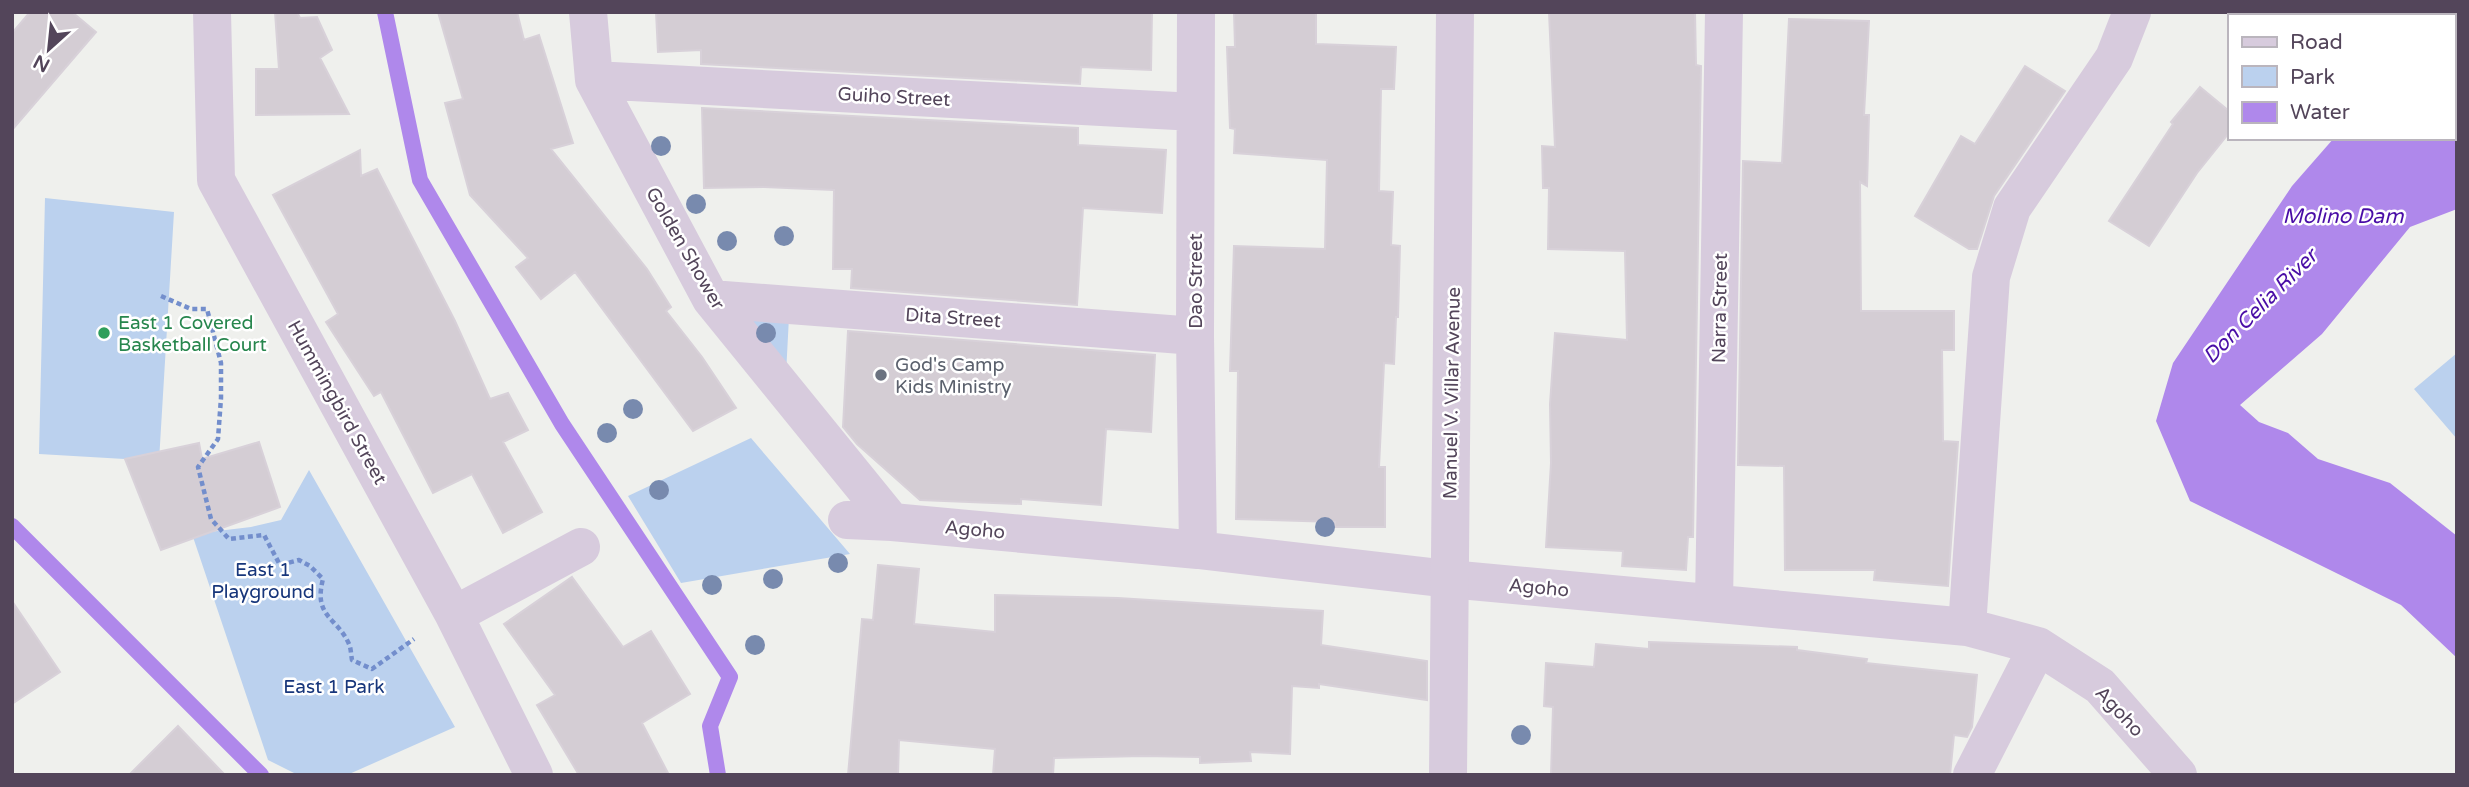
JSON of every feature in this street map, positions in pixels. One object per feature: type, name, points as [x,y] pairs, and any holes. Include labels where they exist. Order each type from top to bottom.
[{"type":"street","name":"Hummingbird Street","points":[[212,12],[216,180],[454,615],[534,775]]},
{"type":"street","name":"Golden Shower","points":[[588,12],[594,80],[711,299],[892,522]]},
{"type":"street","name":"Dao Street","points":[[1196,12],[1195,336],[1198,550]]},
{"type":"street","name":"Manuel V. Villar Avenue","points":[[1448,775],[1455,12]]},
{"type":"street","name":"Narra Street","points":[[1714,603],[1724,12]]},
{"type":"street","points":[[1967,627],[1991,277],[2012,208],[2114,58],[2132,12]]},
{"type":"street","name":"Guiho Street","points":[[594,80],[1195,112]]},
{"type":"street","name":"Dita Street","points":[[711,299],[1195,336]]},
{"type":"street","name":"Agoho","points":[[847,520],[1198,550],[1449,579],[1967,627],[2038,646],[2100,686],[2178,775]]},
{"type":"street","points":[[454,615],[581,547]]},
{"type":"street","points":[[1972,775],[2038,646]]},
{"type":"path","points":[[161,296],[191,309],[207,309],[214,331],[221,363],[218,439],[198,467],[211,519],[229,539],[264,535],[280,565],[299,560],[310,566],[323,579],[320,590],[323,610],[349,643],[352,660],[372,668],[454,615]]},
{"type":"green space","name":"East 1 Covered Basketball Court","points":[[45,198],[174,212],[159,461],[39,454]]},
{"type":"green space","points":[[735,310],[789,317],[786,374]]},
{"type":"green space","points":[[2457,353],[2457,439],[2414,389]]},
{"type":"green space","points":[[751,438],[850,554],[681,583],[628,496]]},
{"type":"green space","name":"East 1 Park","points":[[309,470],[455,727],[347,775],[298,775],[268,760],[192,534],[251,527],[281,520]]},
{"type":"water","name":"Molino Dam","points":[[2457,51],[2457,209],[2410,227],[2322,334],[2240,405],[2259,422],[2288,433],[2318,459],[2390,483],[2457,536],[2457,658],[2401,605],[2190,501],[2156,421],[2173,363],[2292,186],[2332,140],[2455,140]]},
{"type":"building","points":[[30,12],[72,12],[96,32],[12,130],[12,33]]},
{"type":"building","points":[[275,12],[297,12],[300,18],[317,17],[332,50],[320,58],[349,114],[256,115],[256,69],[279,69]]},
{"type":"building","points":[[438,12],[517,12],[524,40],[539,35],[573,143],[551,149],[647,269],[671,307],[666,311],[702,357],[736,408],[693,431],[575,272],[541,299],[516,267],[528,258],[470,195],[445,103],[463,99]]},
{"type":"building","points":[[656,12],[1152,12],[1151,70],[1081,67],[1080,84],[701,64],[701,50],[658,52]]},
{"type":"building","points":[[1234,12],[1316,12],[1316,44],[1396,47],[1394,89],[1381,89],[1379,191],[1393,192],[1391,245],[1400,246],[1394,364],[1384,363],[1379,467],[1385,467],[1385,527],[1335,527],[1335,522],[1236,519],[1238,371],[1230,371],[1234,246],[1325,249],[1327,160],[1234,153],[1235,129],[1230,128],[1227,47],[1235,47]]},
{"type":"building","points":[[1549,12],[1695,12],[1696,65],[1701,66],[1693,537],[1688,537],[1686,570],[1622,566],[1623,551],[1546,547],[1555,333],[1627,340],[1625,251],[1548,249],[1549,188],[1543,188],[1542,146],[1555,147]]},
{"type":"building","points":[[1789,19],[1869,21],[1864,115],[1869,115],[1867,186],[1860,182],[1861,311],[1954,311],[1954,350],[1942,350],[1943,441],[1958,442],[1948,586],[1874,580],[1875,570],[1785,570],[1784,466],[1738,465],[1743,161],[1782,163]]},
{"type":"building","points":[[2025,66],[2065,91],[1994,196],[1977,249],[1969,249],[1915,216],[1961,136],[1975,144]]},
{"type":"building","points":[[2200,87],[2228,110],[2228,134],[2197,173],[2149,246],[2109,221],[2173,124],[2171,122]]},
{"type":"building","points":[[702,108],[1078,128],[1078,145],[1166,150],[1162,213],[1083,208],[1077,305],[851,288],[852,269],[833,269],[834,190],[704,188]]},
{"type":"building","points":[[360,150],[361,176],[377,169],[455,321],[490,399],[508,393],[528,430],[503,442],[542,512],[503,533],[472,474],[433,493],[381,392],[374,396],[326,322],[338,314],[273,195]]},
{"type":"building","points":[[848,331],[1155,355],[1151,432],[1106,429],[1101,505],[1021,499],[1021,504],[920,500],[857,444],[843,427]]},
{"type":"building","points":[[259,442],[280,507],[161,550],[125,459],[199,443],[202,459]]},
{"type":"building","points":[[878,565],[919,569],[914,624],[995,632],[995,595],[1118,598],[1323,611],[1321,645],[1427,661],[1427,700],[1319,684],[1319,688],[1292,686],[1290,754],[1250,752],[1251,761],[1200,763],[1200,757],[1143,756],[1054,758],[1053,775],[993,775],[995,749],[899,740],[898,775],[848,775],[862,619],[873,620]]},
{"type":"building","points":[[572,577],[623,647],[651,631],[690,694],[642,723],[669,775],[579,775],[537,705],[555,695],[504,624]]},
{"type":"building","points":[[12,601],[60,672],[12,704]]},
{"type":"building","points":[[1649,642],[1797,647],[1797,650],[1867,659],[1866,663],[1977,675],[1972,727],[1967,737],[1954,735],[1950,775],[1551,775],[1553,707],[1544,706],[1546,663],[1594,667],[1596,644],[1649,649]]},
{"type":"building","points":[[178,726],[225,775],[129,775]]},
{"type":"waterway","points":[[385,12],[420,180],[562,424],[730,677],[710,726],[718,775]]},
{"type":"waterway","points":[[12,526],[261,775]]},
{"type":"place","name":"East 1 Covered Basketball Court","points":[[104,333]]},
{"type":"place","name":"God's Camp Kids Ministry","points":[[881,375]]},
{"type":"water label","name":"Don Celia River","points":[[2260,306]]},
{"type":"park label","name":"East 1 Playground","points":[[263,580]]}]
